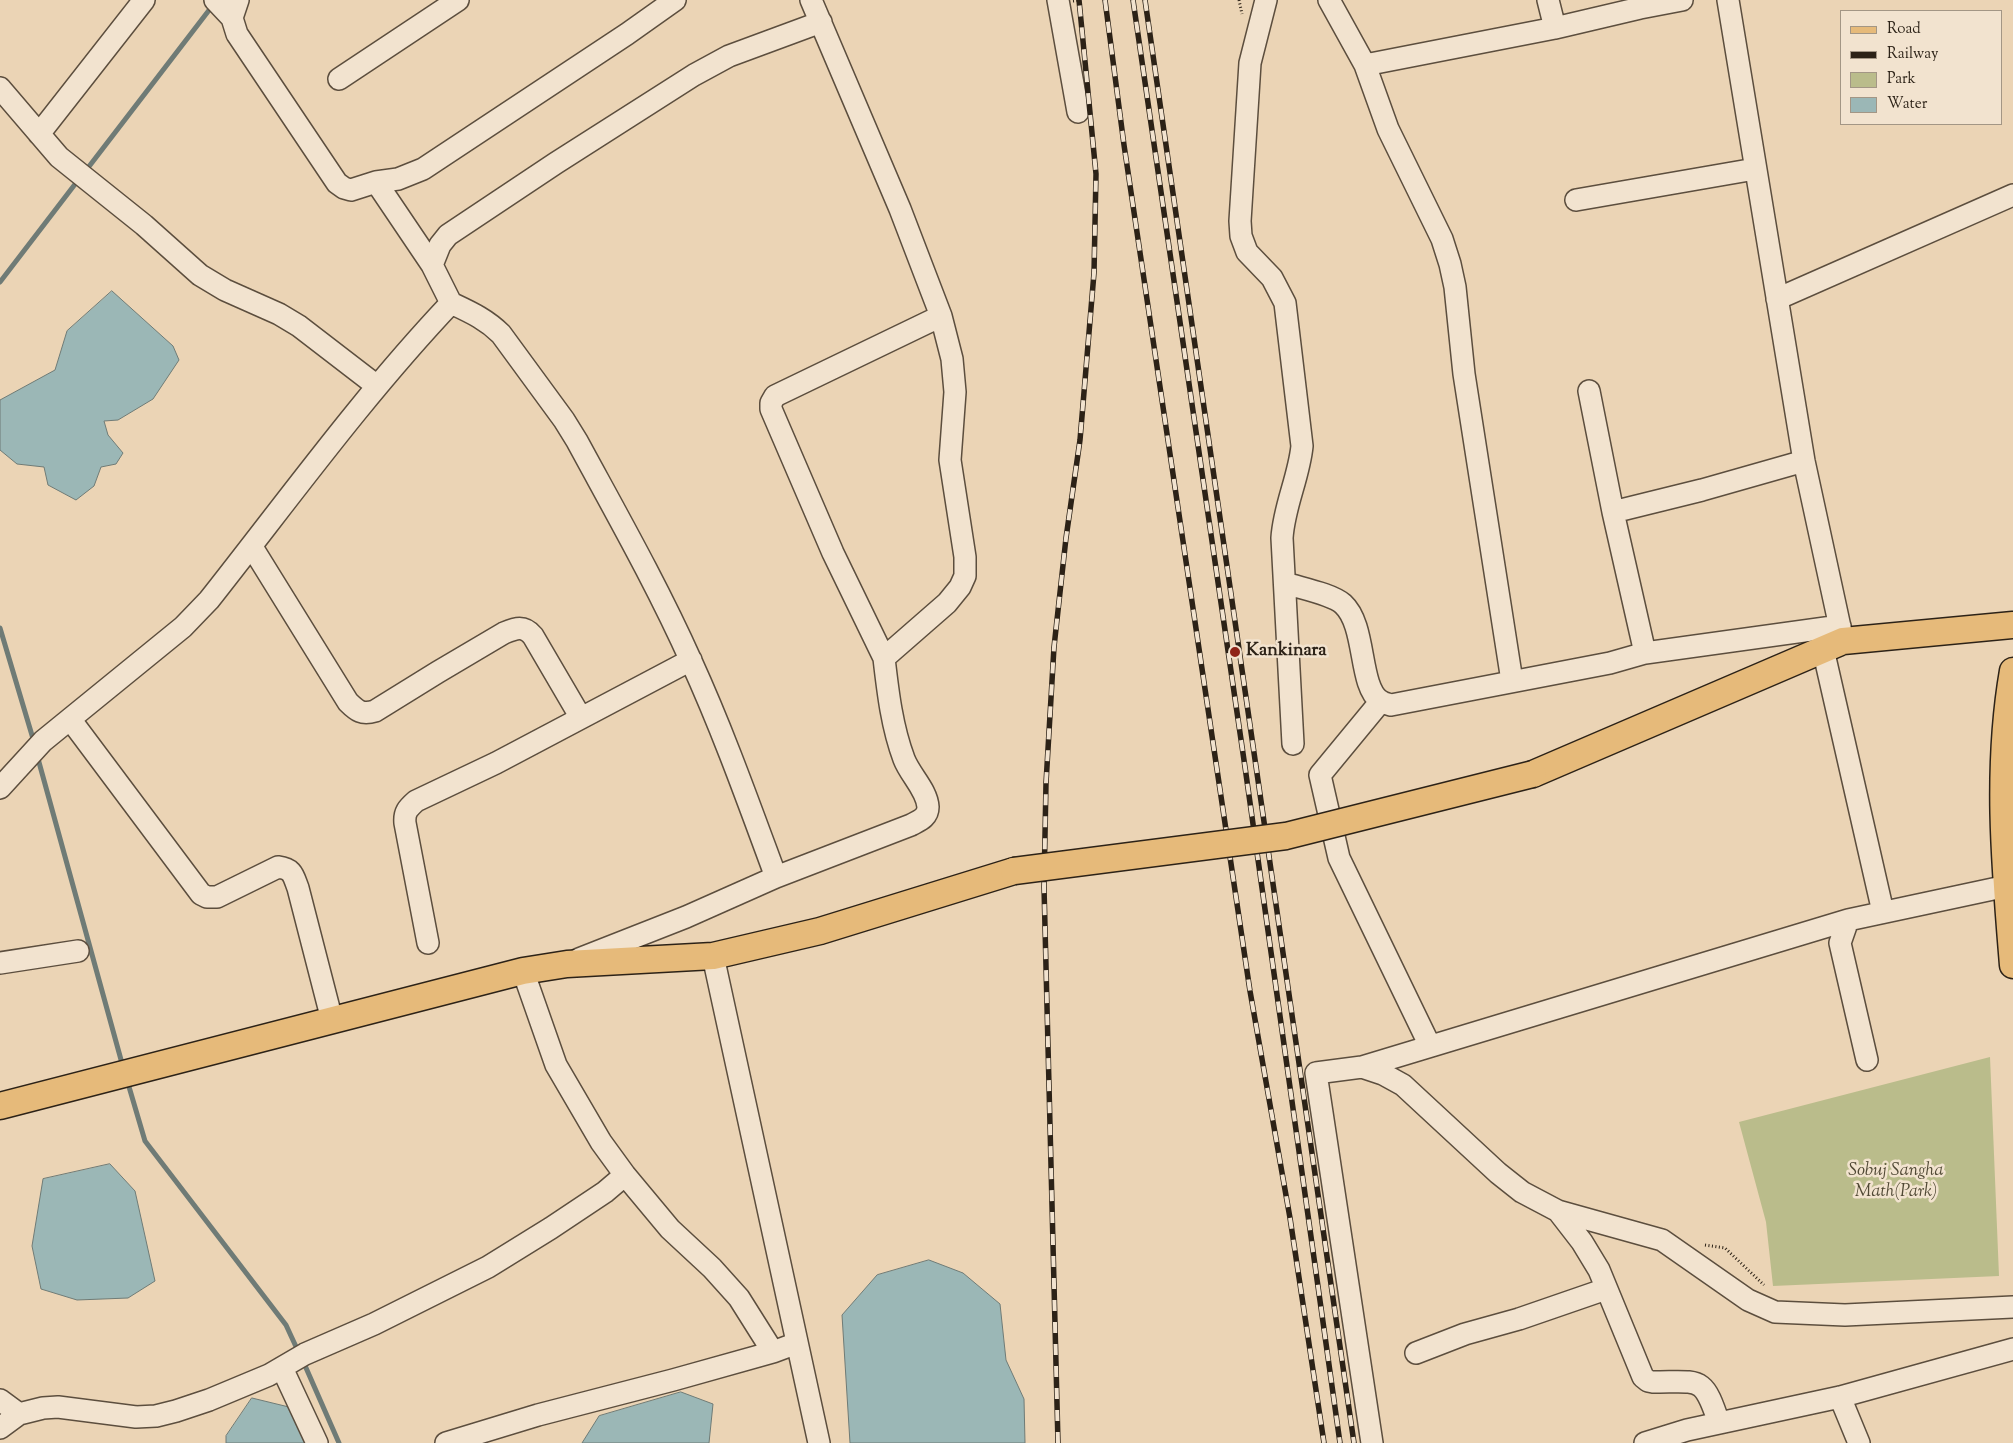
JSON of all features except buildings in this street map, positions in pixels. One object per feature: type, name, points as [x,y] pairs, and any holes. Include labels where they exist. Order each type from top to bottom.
[{"type":"main road","points":[[1,1103],[122,1074],[523,971],[567,964],[714,956],[820,931],[1014,871],[1286,836],[1533,774],[1835,639],[2013,625]]},
{"type":"main road","points":[[2013,671],[2007,707],[2002,804],[2013,966]]},
{"type":"street","points":[[39,134],[144,0]]},
{"type":"street","points":[[215,0],[235,9],[237,34],[337,183],[351,190],[376,182],[398,179],[423,169],[627,34],[675,0]]},
{"type":"street","points":[[339,80],[458,0]]},
{"type":"street","points":[[811,0],[900,209],[941,316],[952,359],[955,392],[950,460],[966,557],[965,576],[960,587],[947,603],[884,658]]},
{"type":"street","points":[[1266,0],[1250,64],[1240,236],[1247,252],[1279,288],[1285,303],[1302,446],[1300,462],[1284,523],[1293,744]]},
{"type":"street","points":[[1330,0],[1348,30],[1365,66],[1388,129],[1442,239],[1450,264],[1455,287],[1464,374],[1512,681]]},
{"type":"street","points":[[1548,0],[1555,28]]},
{"type":"street","points":[[1365,66],[1555,28],[1682,0]]},
{"type":"street","points":[[1728,0],[1804,461],[1883,912]]},
{"type":"street","points":[[1065,1],[1078,112]]},
{"type":"street","points":[[432,266],[440,245],[448,236],[667,91],[729,56],[821,22]]},
{"type":"street","points":[[1,92],[58,157],[144,225],[200,275],[225,290],[279,314],[299,326],[377,386]]},
{"type":"street","points":[[1576,200],[1755,169]]},
{"type":"street","points":[[376,182],[432,266],[451,303],[491,324],[501,334],[564,420],[650,576],[691,660],[726,745],[776,877]]},
{"type":"street","points":[[1777,299],[2013,195]]},
{"type":"street","points":[[2,780],[26,760],[43,741],[183,627],[210,600],[377,386],[409,347],[451,303]]},
{"type":"street","points":[[567,964],[776,877],[923,819],[928,810],[927,800],[905,761],[898,742],[890,710],[884,658],[833,552],[771,409],[771,403],[776,396],[941,316]]},
{"type":"street","points":[[1589,392],[1613,512],[1645,653]]},
{"type":"street","points":[[1613,512],[1702,490],[1804,461]]},
{"type":"street","points":[[252,547],[348,702],[357,712],[366,714],[375,711],[504,633],[516,628],[522,628],[529,631],[533,636],[581,718]]},
{"type":"street","points":[[1285,583],[1328,596],[1343,603],[1355,623],[1371,690],[1380,701],[1391,704],[1610,663],[1645,653],[1835,639]]},
{"type":"street","points":[[428,943],[404,823],[404,815],[408,808],[416,802],[496,763],[691,660]]},
{"type":"street","points":[[1380,701],[1320,775],[1339,858],[1430,1046]]},
{"type":"street","points":[[70,719],[201,894],[206,897],[217,897],[278,867],[287,868],[292,873],[298,888],[332,1020]]},
{"type":"street","points":[[1372,1443],[1316,1073],[1362,1067],[1848,920],[2007,886]]},
{"type":"street","points":[[1848,920],[1840,943],[1867,1060]]},
{"type":"street","points":[[0,963],[78,951]]},
{"type":"street","points":[[714,956],[796,1343],[820,1443]]},
{"type":"street","points":[[523,971],[556,1064],[601,1142],[625,1175],[670,1229],[712,1268],[739,1298],[773,1352]]},
{"type":"street","points":[[1362,1067],[1383,1074],[1403,1085],[1498,1174],[1522,1192],[1558,1210],[1662,1240],[1748,1300],[1775,1312],[1845,1315],[2013,1307]]},
{"type":"street","points":[[0,1428],[19,1414],[43,1408],[58,1407],[136,1417],[156,1416],[209,1400],[269,1375],[293,1361],[374,1324],[488,1267],[605,1192],[625,1175]]},
{"type":"street","points":[[1558,1210],[1592,1256],[1642,1377],[1648,1381],[1692,1382],[1700,1385],[1706,1391],[1719,1423]]},
{"type":"street","points":[[1416,1353],[1465,1334],[1519,1319],[1606,1289]]},
{"type":"street","points":[[446,1443],[538,1415],[773,1352],[796,1343]]},
{"type":"street","points":[[1644,1443],[1687,1430],[1840,1397],[2013,1349]]},
{"type":"street","points":[[293,1361],[317,1443]]},
{"type":"street","points":[[1840,1397],[1859,1443]]},
{"type":"street","points":[[0,1400],[19,1414]]},
{"type":"path","points":[[1065,1],[1082,0]]},
{"type":"green space","name":"Sobuj Sangha Math(Park)","points":[[1990,1057],[1999,1276],[1773,1286],[1766,1222],[1739,1122]]},
{"type":"water","points":[[112,291],[173,346],[179,360],[153,399],[118,420],[104,421],[108,435],[123,453],[116,464],[101,467],[94,486],[76,500],[48,485],[44,467],[17,464],[0,450],[0,400],[55,370],[67,331]]},
{"type":"water","points":[[110,1164],[135,1191],[155,1281],[128,1298],[77,1300],[41,1289],[32,1246],[43,1179]]},
{"type":"water","points":[[929,1260],[963,1273],[1000,1304],[1006,1360],[1024,1399],[1025,1443],[850,1443],[842,1315],[877,1275]]},
{"type":"water","points":[[681,1392],[713,1404],[709,1443],[582,1443],[599,1416]]},
{"type":"water","points":[[252,1398],[293,1408],[307,1443],[226,1443],[226,1436]]},
{"type":"waterway","points":[[84,173],[213,5]]},
{"type":"waterway","points":[[0,282],[79,179]]},
{"type":"waterway","points":[[0,628],[34,742]]},
{"type":"waterway","points":[[37,755],[123,1067]]},
{"type":"waterway","points":[[127,1080],[145,1141],[286,1325],[298,1351]]},
{"type":"waterway","points":[[303,1361],[339,1443]]},
{"type":"railway","points":[[1058,1443],[1044,887],[1046,783],[1054,647],[1066,538],[1080,440],[1094,273],[1096,174],[1079,0]]},
{"type":"railway","points":[[1105,0],[1124,145],[1250,991],[1290,1218],[1324,1443]]},
{"type":"railway","points":[[1133,0],[1245,767],[1340,1443]]},
{"type":"railway","points":[[1145,0],[1354,1443]]},
{"type":"place","name":"Kankinara","points":[[1235,652]]}]
